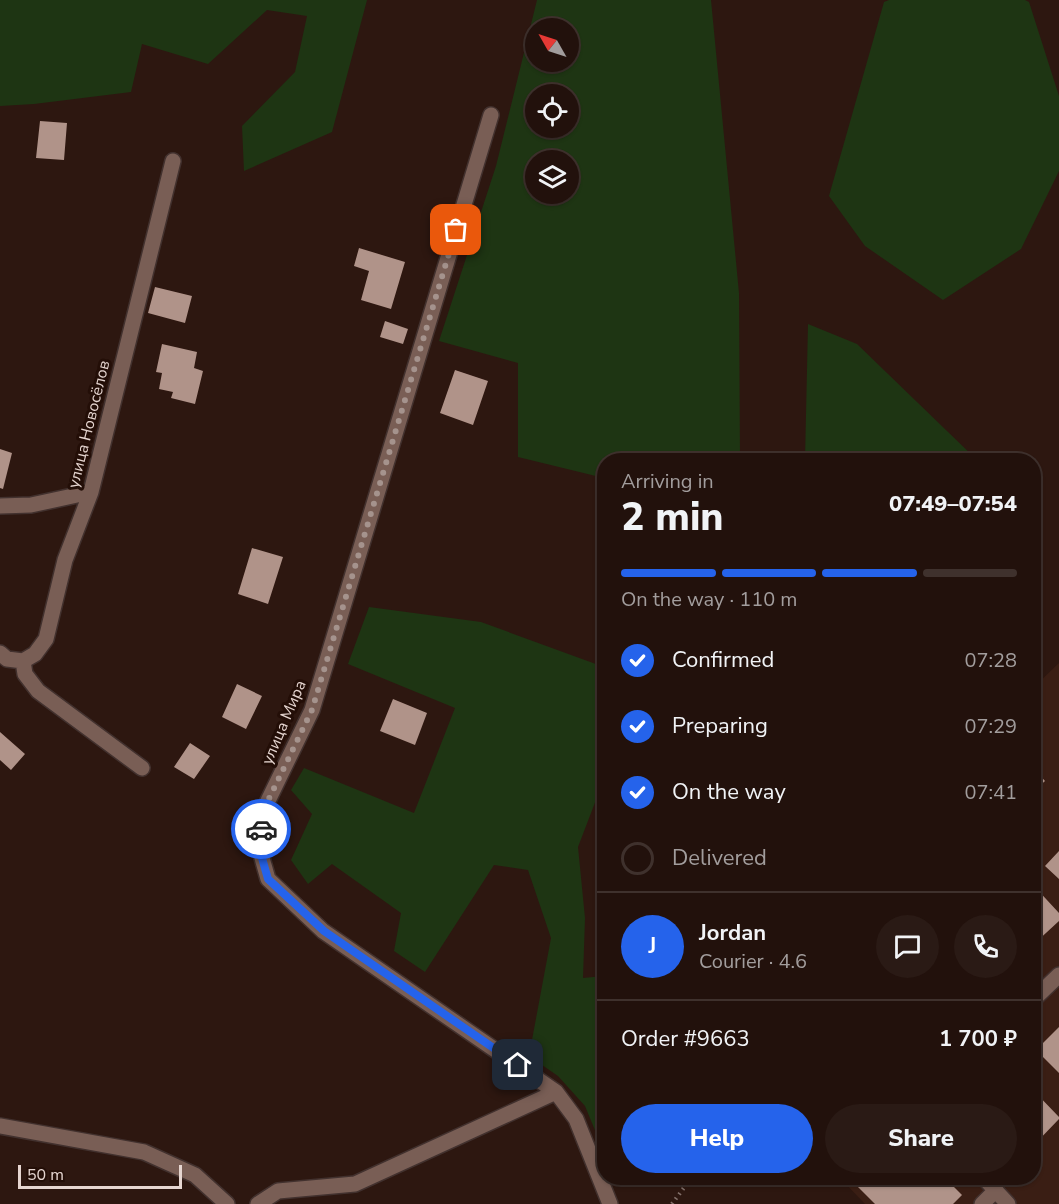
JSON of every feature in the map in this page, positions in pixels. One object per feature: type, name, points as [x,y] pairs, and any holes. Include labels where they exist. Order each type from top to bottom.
[{"type":"street","name":"улица Мира","points":[[491,115],[312,710],[264,809],[258,844],[268,879],[324,931],[556,1092],[576,1119],[597,1172]]},
{"type":"street","name":"улица Новосёлов","points":[[23,661],[36,654],[46,639],[65,560],[90,492],[173,161]]},
{"type":"street","points":[[0,506],[31,505],[90,492]]},
{"type":"street","points":[[0,653],[7,659],[23,661],[26,674],[38,691],[142,768]]},
{"type":"street","points":[[1041,992],[1059,975]]},
{"type":"street","points":[[258,1204],[278,1191],[356,1184],[556,1092]]},
{"type":"street","points":[[0,1126],[144,1152],[195,1175],[227,1204]]},
{"type":"street","name":"улица Мира","points":[[602,1185],[610,1204]]},
{"type":"street","points":[[991,1185],[1008,1204]]},
{"type":"street","points":[[982,1204],[996,1190]]},
{"type":"path","points":[[672,1204],[686,1185]]},
{"type":"shaded area","points":[[1059,663],[1059,1204],[865,1204],[847,1185],[1041,1185],[1041,680]]},
{"type":"green space","points":[[0,0],[367,0],[332,132],[244,171],[242,126],[295,72],[307,16],[267,10],[208,64],[142,44],[131,92],[0,106]]},
{"type":"green space","points":[[537,0],[711,0],[739,293],[740,453],[597,453],[597,476],[518,457],[518,363],[439,341],[496,166],[525,49],[525,72],[579,72],[579,18],[533,18]]},
{"type":"green space","points":[[889,0],[1025,0],[1029,2],[1059,96],[1059,171],[1021,249],[943,300],[865,246],[829,196],[884,2]]},
{"type":"green space","points":[[808,324],[857,344],[970,453],[805,453]]},
{"type":"green space","points":[[369,607],[481,622],[597,664],[597,797],[578,847],[585,918],[583,978],[597,977],[597,1135],[585,1106],[558,1076],[529,1056],[551,938],[528,870],[494,865],[425,972],[394,951],[401,913],[332,864],[308,884],[291,860],[312,814],[291,790],[304,768],[414,813],[455,708],[348,664]]},
{"type":"building","points":[[40,121],[67,123],[64,160],[36,158]]},
{"type":"building","points":[[359,248],[405,262],[391,309],[361,300],[369,271],[354,266]]},
{"type":"building","points":[[155,287],[192,296],[185,323],[148,313]]},
{"type":"building","points":[[385,321],[408,329],[403,344],[380,337]]},
{"type":"building","points":[[162,344],[197,352],[194,368],[203,371],[195,404],[171,398],[173,392],[159,389],[162,373],[156,372]]},
{"type":"building","points":[[455,370],[488,381],[473,425],[440,413]]},
{"type":"building","points":[[0,449],[12,453],[3,489],[0,488]]},
{"type":"building","points":[[252,548],[283,557],[268,604],[238,594]]},
{"type":"building","points":[[237,684],[262,696],[246,729],[222,717]]},
{"type":"building","points":[[393,699],[427,713],[415,745],[380,731]]},
{"type":"building","points":[[0,732],[25,754],[11,770],[0,760]]},
{"type":"building","points":[[190,743],[210,756],[194,779],[174,767]]},
{"type":"building","points":[[1059,851],[1059,879],[1045,866]]},
{"type":"building","points":[[1041,894],[1059,913],[1059,921],[1041,938]]},
{"type":"building","points":[[1059,1027],[1059,1073],[1041,1055],[1041,1045]]},
{"type":"building","points":[[1041,1098],[1059,1117],[1041,1138]]},
{"type":"building","points":[[856,1185],[952,1185],[962,1195],[953,1204],[875,1204]]},
{"type":"way so far","points":[[261,829],[264,809],[312,710],[456,230]]},
{"type":"route","points":[[261,829],[258,844],[268,879],[324,931],[518,1065]]}]
